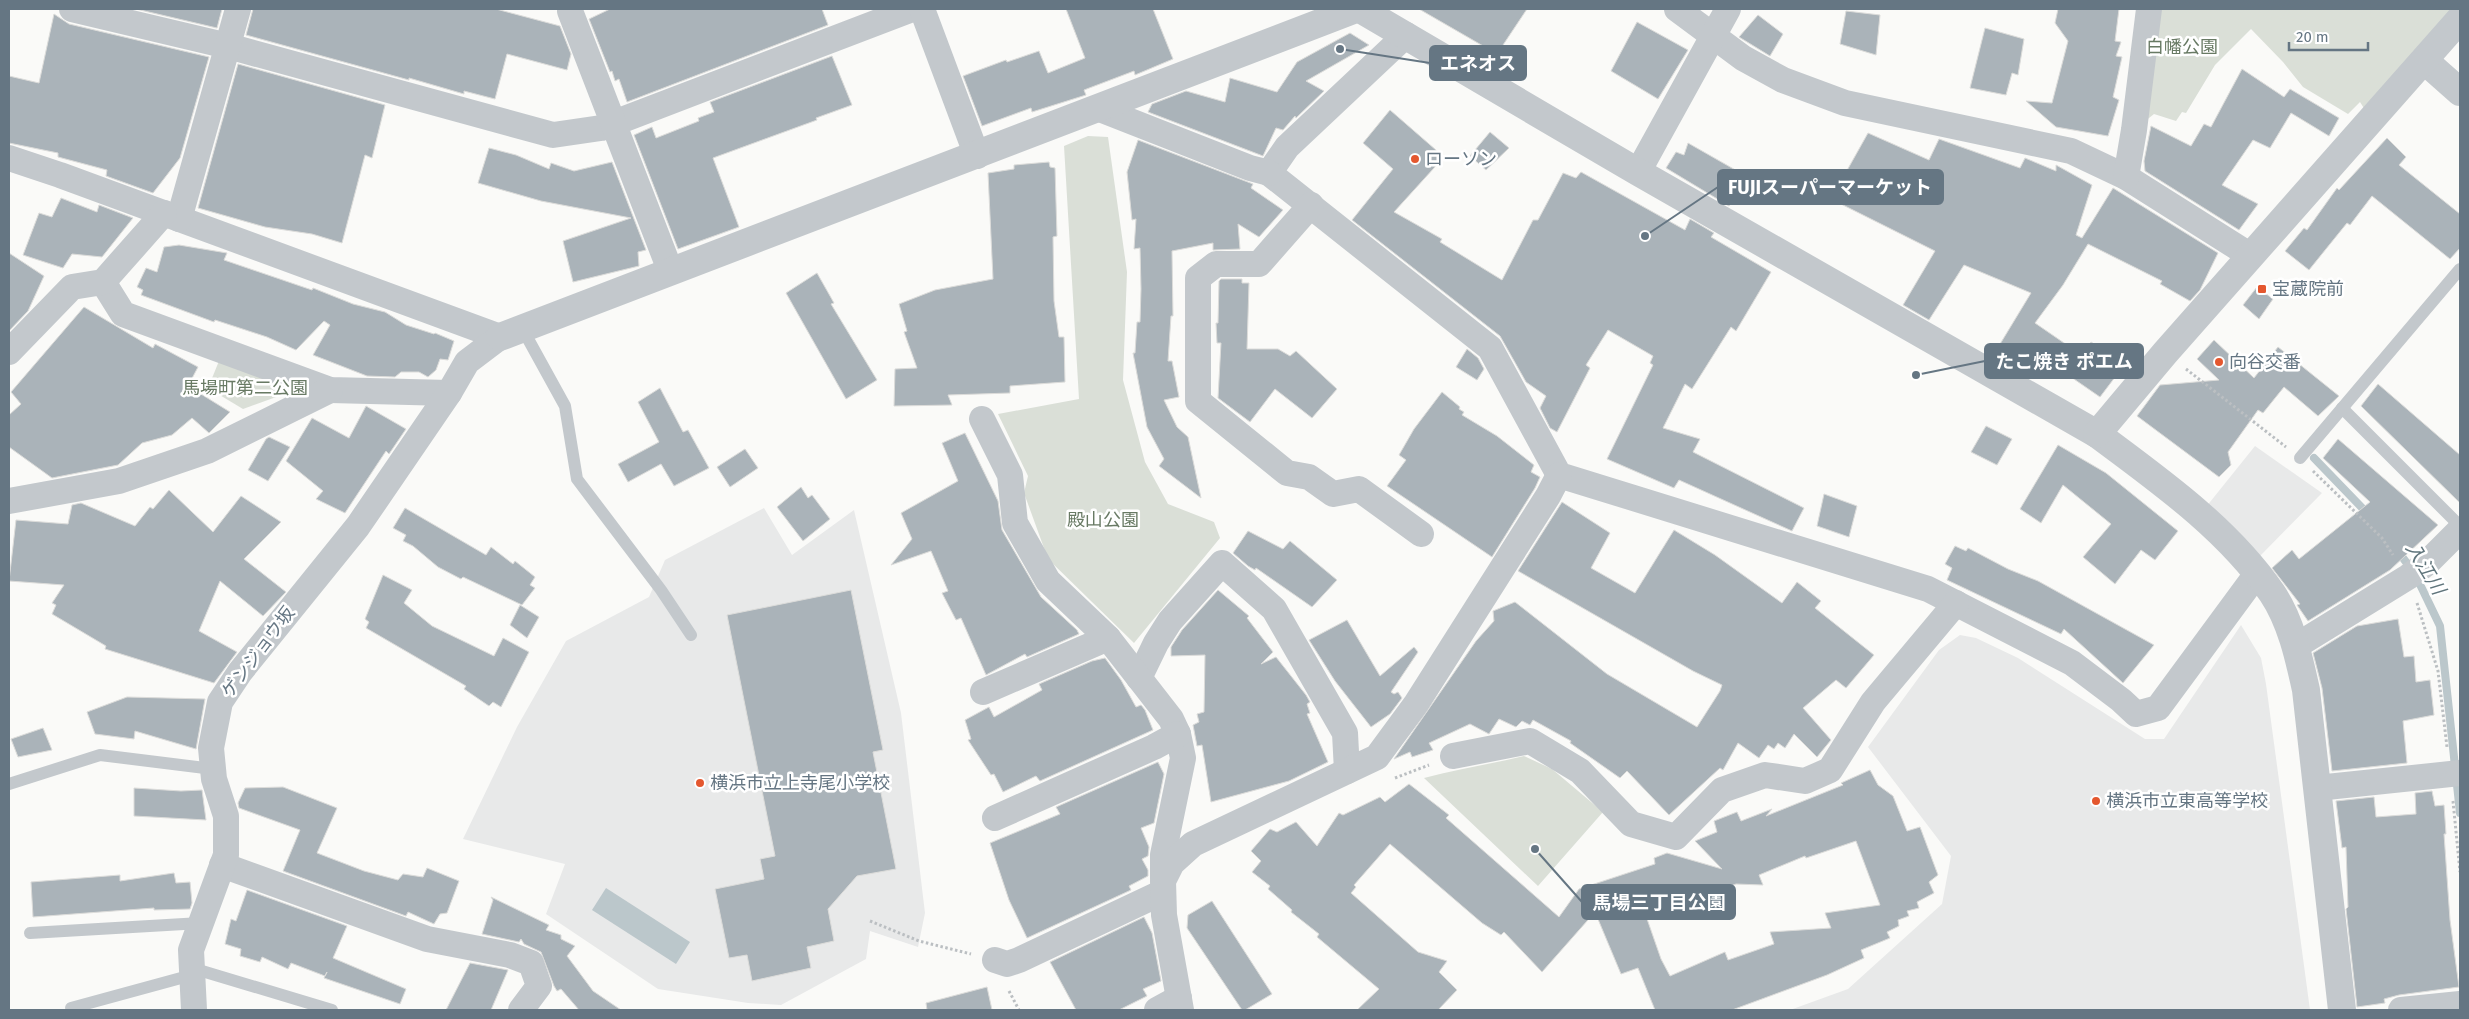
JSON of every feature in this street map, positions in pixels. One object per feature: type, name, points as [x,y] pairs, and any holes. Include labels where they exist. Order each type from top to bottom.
[{"type":"street","points":[[72,9],[228,46],[553,135],[601,128],[912,9]]},
{"type":"street","points":[[9,352],[72,287],[103,282],[171,216],[228,46],[238,9]]},
{"type":"street","points":[[570,9],[670,270]]},
{"type":"street","points":[[922,9],[977,156]]},
{"type":"street","points":[[9,158],[511,333],[670,270],[977,156],[1096,108],[1356,9]]},
{"type":"street","points":[[1360,9],[1638,172],[2097,434],[2164,484],[2226,539],[2273,595],[2296,646],[2306,690],[2342,1010]]},
{"type":"street","points":[[1677,9],[1742,58],[1782,80],[1845,102],[2071,151],[2126,177],[2251,256]]},
{"type":"street","points":[[1638,172],[1728,9]]},
{"type":"street","points":[[2126,177],[2134,130],[2149,9]]},
{"type":"street","points":[[2097,434],[2124,400],[2460,19]]},
{"type":"street","points":[[1269,173],[1287,147],[1406,35]]},
{"type":"street","points":[[2425,60],[2460,92]]},
{"type":"street","points":[[1096,108],[1250,168],[1269,173],[1311,205],[1490,348],[1559,475],[1928,589],[2072,663],[2122,700],[2136,714],[2158,708],[2256,574]]},
{"type":"street","points":[[1311,205],[1259,264],[1216,264],[1198,278],[1198,401],[1287,473],[1309,476],[1332,494],[1358,489],[1403,530]]},
{"type":"street","points":[[103,282],[123,314],[330,390],[449,393]]},
{"type":"street","name":"ゲンジョウ坂","points":[[194,1010],[190,950],[226,855],[226,816],[214,779],[211,748],[220,702],[240,672],[358,526],[449,393],[467,362],[511,333]]},
{"type":"street","points":[[9,501],[119,481],[198,454],[330,390]]},
{"type":"street","points":[[982,420],[1010,475],[1015,523],[1048,581],[1108,638],[1171,719],[1178,734],[1183,758],[1163,855],[1164,915],[1172,1006]]},
{"type":"street","points":[[995,960],[1006,964],[1019,960],[1163,886],[1172,863],[1193,844],[1377,757],[1416,704],[1548,496],[1559,475]]},
{"type":"street","points":[[2296,646],[2428,563],[2460,530]]},
{"type":"street","points":[[1139,678],[1156,643],[1170,621],[1222,563],[1274,609],[1345,733],[1347,771]]},
{"type":"street","points":[[1453,756],[1530,740],[1580,771],[1631,824],[1676,837],[1722,790],[1765,775],[1804,781],[1830,770],[1873,702],[1956,603]]},
{"type":"street","points":[[983,692],[1108,638]]},
{"type":"street","points":[[995,818],[1154,747],[1178,734]]},
{"type":"street","points":[[2317,788],[2460,773]]},
{"type":"street","points":[[222,865],[426,939],[510,955],[531,963],[539,986],[521,1010]]},
{"type":"street","points":[[2401,1010],[2460,1004]]},
{"type":"lane","points":[[2300,458],[2460,269]]},
{"type":"lane","points":[[511,333],[565,406],[577,479],[661,590],[691,635]]},
{"type":"lane","points":[[2342,408],[2460,526]]},
{"type":"lane","points":[[9,784],[100,754],[213,769]]},
{"type":"lane","points":[[30,933],[201,923]]},
{"type":"lane","points":[[70,1008],[192,971],[332,1010]]},
{"type":"path","points":[[870,921],[919,941],[995,960]]},
{"type":"shaded area","points":[[2255,446],[2322,493],[2260,556],[2206,507]]},
{"type":"shaded area","name":"横浜市立上寺尾小学校","points":[[764,508],[792,555],[854,510],[901,713],[925,913],[918,947],[870,931],[866,959],[781,1005],[748,1003],[658,989],[546,914],[565,864],[463,839],[517,727],[566,641],[649,597],[665,560]]},
{"type":"shaded area","name":"横浜市立東高等学校","points":[[2241,625],[2261,658],[2266,684],[2310,1010],[1790,1010],[1848,989],[1942,904],[1951,856],[1868,747],[1939,650],[1960,635],[1976,638],[2018,658],[2145,739],[2164,739]]},
{"type":"shaded area","points":[[606,888],[690,942],[676,964],[592,910]]},
{"type":"green space","name":"白幡公園","points":[[2149,9],[2460,9],[2372,121],[2360,102],[2348,114],[2303,87],[2283,62],[2251,29],[2215,65],[2186,113],[2182,112],[2176,121],[2154,114],[2134,130]]},
{"type":"green space","name":"殿山公園","points":[[1088,136],[1108,137],[1127,272],[1123,380],[1145,462],[1168,504],[1214,522],[1220,538],[1134,643],[1048,559],[1024,493],[1028,476],[998,414],[1079,399],[1064,146]]},
{"type":"green space","name":"馬場町第二公園","points":[[219,361],[291,383],[290,392],[243,409],[208,388]]},
{"type":"green space","points":[[1524,756],[1552,769],[1603,812],[1538,886],[1424,778]]},
{"type":"building","points":[[136,9],[222,9],[217,28]]},
{"type":"building","points":[[253,9],[496,9],[560,26],[571,54],[567,70],[507,54],[495,99],[464,91],[464,94],[409,78],[409,80],[246,35]]},
{"type":"building","points":[[610,9],[822,9],[828,25],[627,102],[619,79],[615,81],[612,71],[610,72],[589,19]]},
{"type":"building","points":[[1066,9],[1153,9],[1173,59],[1135,75],[1134,71],[1084,90],[1086,95],[1032,112],[1031,108],[982,126],[963,76],[1006,60],[1007,62],[1039,51],[1048,73],[1085,58]]},
{"type":"building","points":[[1419,9],[1527,9],[1497,54]]},
{"type":"building","points":[[2058,9],[2119,9],[2115,41],[2121,42],[2116,56],[2122,57],[2113,97],[2119,100],[2108,136],[2056,127],[2026,101],[2052,103],[2068,41],[2055,23]]},
{"type":"building","points":[[1846,11],[1880,15],[1876,55],[1840,44]]},
{"type":"building","points":[[54,14],[69,24],[209,57],[180,158],[153,193],[106,176],[107,170],[58,157],[58,153],[9,143],[9,76],[39,83]]},
{"type":"building","points":[[1758,15],[1783,34],[1770,56],[1739,37]]},
{"type":"building","points":[[1637,22],[1688,50],[1658,99],[1611,71]]},
{"type":"building","points":[[1985,28],[2024,39],[2018,75],[2012,73],[2006,95],[1970,88]]},
{"type":"building","points":[[1350,33],[1369,45],[1306,81],[1324,91],[1296,118],[1295,116],[1283,130],[1276,128],[1263,156],[1148,112],[1152,104],[1186,91],[1225,102],[1230,78],[1277,92],[1297,62]]},
{"type":"building","points":[[832,56],[852,105],[816,118],[817,120],[713,158],[739,227],[678,249],[634,135],[652,127],[656,138],[699,121],[698,118],[714,112],[710,102]]},
{"type":"building","points":[[238,64],[385,105],[372,158],[365,155],[342,243],[312,234],[265,227],[198,208]]},
{"type":"building","points":[[2242,69],[2284,97],[2290,89],[2339,118],[2329,136],[2291,113],[2270,148],[2253,140],[2222,185],[2258,204],[2239,230],[2145,171],[2144,161],[2151,126],[2191,146],[2204,124],[2211,127]]},
{"type":"building","points":[[1390,110],[1444,157],[1394,212],[1442,239],[1440,242],[1502,280],[1533,220],[1538,220],[1563,173],[1576,178],[1581,172],[1685,230],[1690,219],[1714,233],[1711,237],[1771,272],[1736,331],[1731,327],[1692,389],[1685,384],[1663,428],[1700,439],[1693,452],[1804,508],[1792,531],[1679,480],[1674,488],[1607,459],[1653,365],[1650,363],[1653,356],[1608,330],[1586,365],[1590,368],[1557,432],[1550,428],[1540,408],[1546,396],[1526,382],[1500,336],[1352,220],[1393,169],[1363,143]]},
{"type":"building","points":[[1490,132],[1509,148],[1486,170],[1470,156]]},
{"type":"building","points":[[1868,133],[1929,160],[1939,139],[2020,168],[2025,158],[2056,171],[2056,165],[2092,185],[2076,235],[2082,238],[2113,188],[2218,253],[2200,290],[2190,301],[2160,284],[2162,281],[2088,244],[2063,285],[2035,323],[2083,356],[2091,342],[2125,364],[2100,397],[2042,357],[2032,375],[1994,354],[2031,293],[1964,265],[1929,320],[1903,305],[1935,251],[1831,199]]},
{"type":"building","points":[[2387,138],[2406,157],[2399,165],[2460,214],[2460,248],[2450,259],[2372,196],[2350,225],[2347,223],[2309,270],[2285,251],[2304,228],[2307,230],[2337,188],[2339,190]]},
{"type":"building","points":[[1138,140],[1253,184],[1251,188],[1283,210],[1259,237],[1238,224],[1240,249],[1213,250],[1213,243],[1172,251],[1173,316],[1171,316],[1168,361],[1172,361],[1179,397],[1164,400],[1177,427],[1188,437],[1201,498],[1159,466],[1164,459],[1147,427],[1133,353],[1135,353],[1137,322],[1140,322],[1140,248],[1134,249],[1136,219],[1132,220],[1127,172]]},
{"type":"building","points":[[1688,143],[1746,176],[1729,206],[1666,168],[1676,152],[1684,155]]},
{"type":"building","points":[[489,148],[516,155],[549,169],[551,163],[574,171],[612,162],[646,250],[638,252],[639,266],[573,282],[563,241],[631,218],[541,201],[478,183]]},
{"type":"building","points":[[1049,162],[1050,167],[1055,168],[1057,236],[1053,237],[1054,301],[1059,337],[1064,337],[1065,382],[1010,386],[1010,393],[948,395],[952,405],[894,406],[895,369],[917,368],[904,332],[907,331],[899,304],[935,290],[993,279],[988,173],[1014,169],[1014,165]]},
{"type":"building","points":[[61,198],[97,212],[99,205],[133,218],[102,257],[72,254],[63,268],[23,255],[39,213],[52,217]]},
{"type":"building","points":[[179,245],[227,253],[224,260],[312,290],[313,288],[353,304],[385,312],[406,325],[435,333],[454,341],[448,360],[440,359],[436,370],[428,377],[419,372],[401,372],[395,377],[367,376],[313,355],[330,325],[324,321],[296,350],[267,337],[215,320],[214,322],[141,295],[143,290],[137,287],[146,268],[157,272],[164,247]]},
{"type":"building","points":[[9,253],[44,276],[28,311],[9,331]]},
{"type":"building","points":[[817,273],[834,303],[831,304],[877,380],[846,399],[786,293]]},
{"type":"building","points":[[1221,279],[1242,279],[1242,283],[1249,283],[1247,349],[1278,349],[1290,356],[1296,351],[1337,389],[1312,418],[1275,389],[1250,422],[1218,398],[1221,343],[1217,343],[1216,323],[1218,323],[1219,281]]},
{"type":"building","points":[[2257,287],[2273,299],[2259,319],[2243,305]]},
{"type":"building","points":[[84,307],[153,348],[155,344],[198,367],[188,386],[230,412],[209,433],[192,418],[172,435],[142,443],[118,465],[52,478],[9,447],[9,415],[21,404],[11,392]]},
{"type":"building","points":[[2214,340],[2254,378],[2278,347],[2339,396],[2318,416],[2284,387],[2263,413],[2258,410],[2228,452],[2231,465],[2219,477],[2137,416],[2160,385],[2219,380],[2197,359]]},
{"type":"building","points":[[1467,349],[1478,358],[1484,369],[1477,380],[1456,367]]},
{"type":"building","points":[[2378,384],[2460,455],[2460,503],[2361,406]]},
{"type":"building","points":[[660,388],[683,432],[688,430],[709,468],[674,486],[661,464],[628,482],[618,464],[659,442],[638,402]]},
{"type":"building","points":[[1442,392],[1460,407],[1459,409],[1464,412],[1462,415],[1497,436],[1534,465],[1531,472],[1540,477],[1492,557],[1387,486],[1406,460],[1399,455],[1414,429]]},
{"type":"building","points":[[366,406],[406,429],[389,454],[386,451],[345,513],[316,499],[323,491],[286,461],[312,418],[349,438]]},
{"type":"building","points":[[1986,426],[2012,439],[1997,465],[1971,452]]},
{"type":"building","points":[[965,433],[998,501],[1002,530],[1041,597],[1079,634],[1027,657],[1025,654],[986,675],[961,618],[956,620],[942,593],[948,591],[931,551],[891,565],[912,539],[901,513],[958,481],[942,443]]},
{"type":"building","points":[[269,437],[290,447],[268,481],[248,470]]},
{"type":"building","points":[[2338,439],[2438,525],[2390,570],[2308,621],[2297,605],[2300,604],[2272,568],[2292,550],[2299,559],[2370,502],[2323,458]]},
{"type":"building","points":[[2058,445],[2106,473],[2178,531],[2155,560],[2141,550],[2115,584],[2083,557],[2111,524],[2063,485],[2041,523],[2020,509]]},
{"type":"building","points":[[745,449],[758,468],[730,487],[717,467]]},
{"type":"building","points":[[801,487],[808,498],[812,495],[830,519],[803,541],[777,507]]},
{"type":"building","points":[[169,490],[213,532],[241,496],[281,522],[244,559],[286,592],[263,616],[220,581],[199,631],[237,652],[214,683],[105,649],[106,646],[52,614],[56,605],[52,603],[64,585],[9,581],[16,520],[68,524],[72,505],[81,503],[135,526],[150,507],[153,509]]},
{"type":"building","points":[[1824,494],[1857,506],[1849,537],[1817,526]]},
{"type":"building","points":[[1562,502],[1610,533],[1591,568],[1635,593],[1674,530],[1715,555],[1782,603],[1797,582],[1821,601],[1815,608],[1874,655],[1846,688],[1836,680],[1803,708],[1831,740],[1817,757],[1794,734],[1785,748],[1778,743],[1774,749],[1768,745],[1759,758],[1738,743],[1723,770],[1720,768],[1669,815],[1627,771],[1620,778],[1570,743],[1571,741],[1533,720],[1530,725],[1522,721],[1516,727],[1499,719],[1489,734],[1470,724],[1429,743],[1433,750],[1412,757],[1410,752],[1394,759],[1476,641],[1494,621],[1493,611],[1515,602],[1607,674],[1697,727],[1722,685],[1693,671],[1518,571]]},
{"type":"building","points":[[405,508],[486,555],[491,547],[513,564],[515,561],[535,577],[530,585],[535,588],[522,605],[438,567],[413,546],[403,541],[406,535],[393,528]]},
{"type":"building","points":[[1248,531],[1283,549],[1290,541],[1337,580],[1312,607],[1256,568],[1255,570],[1248,566],[1233,553]]},
{"type":"building","points":[[1955,546],[1966,551],[1968,548],[2008,569],[2038,581],[2154,645],[2123,683],[2064,629],[2061,634],[1947,580],[1952,568],[1945,564]]},
{"type":"building","points":[[383,575],[412,590],[404,603],[432,626],[494,656],[503,638],[529,652],[501,707],[493,702],[489,706],[464,689],[466,686],[366,628],[369,622],[365,619]]},
{"type":"building","points":[[851,590],[883,750],[873,752],[896,869],[857,876],[828,909],[834,941],[807,947],[811,968],[752,981],[747,955],[729,958],[715,889],[764,879],[760,859],[775,856],[727,615]]},
{"type":"building","points":[[1218,590],[1249,616],[1247,618],[1273,652],[1261,664],[1276,657],[1306,695],[1310,702],[1307,704],[1310,713],[1307,714],[1328,762],[1289,781],[1211,802],[1202,745],[1197,746],[1193,725],[1199,722],[1197,714],[1204,712],[1205,655],[1171,656],[1171,647],[1182,630]]},
{"type":"building","points":[[520,605],[539,617],[527,638],[510,625]]},
{"type":"building","points":[[2398,619],[2404,657],[2414,656],[2416,682],[2430,680],[2434,715],[2403,721],[2407,763],[2332,771],[2322,688],[2313,653],[2357,626]]},
{"type":"building","points":[[1347,620],[1380,676],[1414,647],[1418,652],[1391,692],[1394,694],[1398,692],[1402,698],[1390,714],[1371,727],[1335,681],[1309,640]]},
{"type":"building","points":[[1105,658],[1121,680],[1136,707],[1141,705],[1145,710],[1153,730],[1040,781],[1036,776],[1003,792],[994,774],[991,775],[968,740],[971,739],[965,720],[989,707],[994,717],[1042,690],[1039,684],[1092,661]]},
{"type":"building","points":[[127,697],[205,699],[196,749],[135,731],[134,739],[95,734],[87,712]]},
{"type":"building","points":[[43,728],[52,750],[18,757],[11,739]]},
{"type":"building","points":[[1158,762],[1164,774],[1154,823],[1141,828],[1149,847],[1148,856],[1142,859],[1148,870],[1148,876],[1129,886],[1131,890],[1027,938],[1009,900],[990,843],[1060,814],[1056,807]]},
{"type":"building","points":[[1870,770],[1878,785],[1893,796],[1907,831],[1920,827],[1938,875],[1929,882],[1934,893],[1917,902],[1919,908],[1907,911],[1909,916],[1898,920],[1899,926],[1887,932],[1890,938],[1861,950],[1864,958],[1827,975],[1732,1010],[1655,1010],[1638,968],[1621,974],[1595,912],[1542,972],[1504,932],[1501,935],[1482,923],[1390,844],[1354,885],[1356,887],[1351,893],[1418,952],[1447,961],[1439,972],[1457,990],[1438,1010],[1357,1010],[1379,989],[1317,937],[1319,934],[1291,912],[1292,910],[1268,889],[1270,886],[1252,872],[1261,861],[1251,851],[1270,829],[1277,832],[1296,822],[1317,846],[1339,813],[1343,815],[1380,797],[1385,802],[1409,784],[1449,815],[1446,818],[1559,917],[1579,889],[1655,864],[1654,858],[1667,853],[1722,869],[1695,841],[1717,832],[1714,821],[1737,812],[1741,821],[1772,809],[1766,816],[1843,785],[1841,783]],"holes":[[[1856,841],[1880,905],[1825,913],[1831,928],[1770,932],[1774,944],[1728,960],[1725,952],[1670,976],[1661,959],[1646,916],[1703,899],[1703,897],[1736,884],[1763,885],[1759,875],[1805,856],[1806,858]]]},
{"type":"building","points":[[283,787],[337,808],[317,853],[364,871],[398,880],[403,874],[423,877],[427,868],[459,881],[447,913],[440,914],[434,924],[408,912],[406,916],[283,871],[300,830],[239,808],[238,803],[245,788]]},
{"type":"building","points":[[134,788],[181,791],[202,790],[206,820],[134,816]]},
{"type":"building","points":[[2432,791],[2435,806],[2444,805],[2446,834],[2444,834],[2450,920],[2459,987],[2399,995],[2384,999],[2385,1003],[2357,1007],[2346,909],[2348,907],[2346,847],[2342,848],[2336,801],[2374,797],[2376,817],[2416,814],[2415,793]]},
{"type":"building","points":[[174,873],[176,883],[190,882],[192,903],[190,909],[154,910],[154,908],[33,917],[31,882],[120,875],[120,881]]},
{"type":"building","points":[[247,890],[347,926],[333,958],[406,989],[400,1004],[324,978],[325,976],[291,963],[288,969],[262,957],[260,962],[240,956],[241,949],[225,944],[231,919],[236,921]]},
{"type":"building","points":[[491,897],[549,925],[546,930],[561,935],[561,939],[575,946],[567,956],[593,991],[621,1010],[579,1010],[561,989],[557,991],[541,952],[524,944],[521,939],[519,942],[482,934],[493,900]]},
{"type":"building","points":[[1212,901],[1272,994],[1245,1010],[1242,1010],[1187,928],[1188,915]]},
{"type":"building","points":[[1144,917],[1152,933],[1161,981],[1143,989],[1147,996],[1119,1010],[1076,1010],[1050,962]]},
{"type":"building","points":[[470,963],[508,970],[491,1010],[446,1010]]},
{"type":"building","points":[[987,987],[992,1010],[927,1010],[926,1003]]},
{"type":"waterway","name":"入江川","points":[[2314,458],[2368,514]]},
{"type":"waterway","name":"入江川","points":[[2397,550],[2415,574],[2440,626],[2460,813]]},
{"type":"place","name":"エネオス","points":[[1340,49]]},
{"type":"place","name":"ローソン","points":[[1415,159]]},
{"type":"place","name":"FUJIスーパーマーケット","points":[[1645,236]]},
{"type":"place","name":"宝蔵院前","points":[[2262,289]]},
{"type":"place","name":"向谷交番","points":[[2219,362]]},
{"type":"place","name":"たこ焼き ポエム","points":[[1916,375]]},
{"type":"place","name":"横浜市立上寺尾小学校","points":[[700,783]]},
{"type":"place","name":"横浜市立東高等学校","points":[[2096,801]]},
{"type":"place","name":"馬場三丁目公園","points":[[1535,849]]}]
